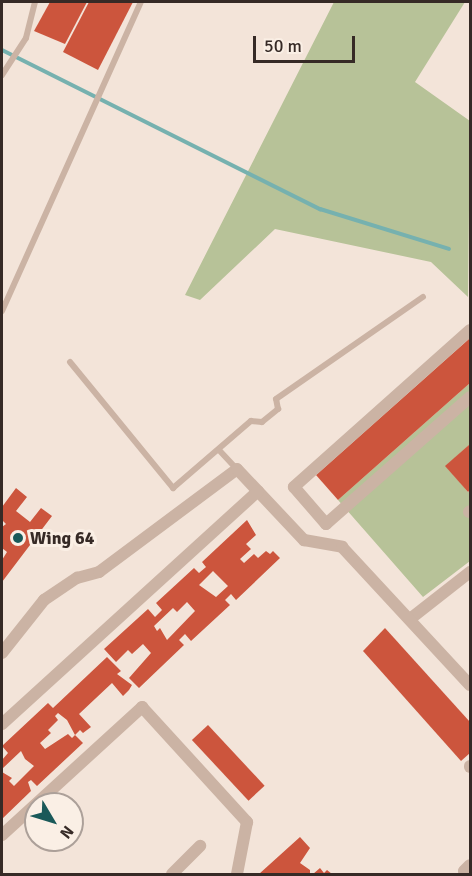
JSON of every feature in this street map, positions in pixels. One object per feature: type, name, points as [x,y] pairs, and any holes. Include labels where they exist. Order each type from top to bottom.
[{"type":"street","points":[[471,330],[294,487],[326,524],[471,397]]},
{"type":"street","points":[[2,653],[44,600],[77,578],[99,572],[237,469],[304,540],[342,547],[471,685]]},
{"type":"street","points":[[2,724],[258,491]]},
{"type":"street","points":[[410,619],[471,572]]},
{"type":"street","points":[[2,835],[142,707],[247,822],[237,874]]},
{"type":"street","points":[[172,874],[200,846]]},
{"type":"street","points":[[467,874],[464,871],[471,866]]},
{"type":"lane","points":[[2,75],[26,38],[35,2]]},
{"type":"lane","points":[[2,311],[141,2]]},
{"type":"lane","points":[[70,363],[168,487],[178,487],[251,422],[262,422],[279,409],[276,399],[423,297]]},
{"type":"lane","points":[[219,450],[237,469]]},
{"type":"green space","points":[[334,2],[465,2],[415,82],[470,121],[468,297],[431,262],[275,229],[200,300],[185,295]]},
{"type":"green space","points":[[470,383],[470,444],[446,466],[468,492],[470,490],[470,561],[423,597],[338,500]]},
{"type":"building","points":[[50,2],[87,2],[65,44],[34,31]]},
{"type":"building","points":[[89,2],[133,2],[98,70],[63,52]]},
{"type":"building","points":[[470,338],[470,383],[338,500],[316,475]]},
{"type":"building","points":[[470,444],[470,490],[468,492],[445,466]]},
{"type":"building","name":"Wing 64","points":[[16,488],[27,497],[16,511],[30,522],[41,508],[52,516],[2,582],[2,560],[7,552],[2,548],[2,527],[6,524],[2,520],[2,507]]},
{"type":"building","points":[[247,520],[256,535],[246,544],[251,549],[240,559],[244,563],[254,554],[258,558],[266,551],[270,554],[273,551],[280,558],[236,600],[231,594],[225,600],[230,605],[191,641],[185,634],[179,640],[184,645],[139,688],[129,678],[151,653],[143,644],[132,654],[128,650],[116,662],[104,649],[148,609],[155,617],[162,610],[156,603],[194,568],[199,573],[206,567],[202,562]],"holes":[[[213,571],[228,586],[216,597],[199,585]],[[187,602],[195,611],[167,640],[160,628],[157,631],[154,626],[173,608],[177,612]]]},
{"type":"building","points":[[385,628],[470,722],[470,753],[461,761],[363,651]]},
{"type":"building","points":[[107,657],[121,671],[117,674],[132,685],[123,696],[112,683],[79,714],[91,727],[83,733],[80,730],[75,735],[83,743],[37,786],[31,780],[28,782],[31,791],[24,792],[24,798],[2,819],[2,772],[12,778],[9,781],[14,786],[34,766],[25,759],[21,751],[2,769],[2,760],[8,753],[2,746],[48,703],[53,708]],"holes":[[[58,713],[67,720],[75,735],[72,738],[68,734],[45,749],[40,743],[51,733],[48,730],[58,720],[55,716]]]},
{"type":"building","points":[[208,725],[265,786],[249,801],[192,740]]},
{"type":"building","points":[[300,837],[310,848],[300,863],[310,870],[310,874],[259,874]]},
{"type":"building","points":[[320,868],[324,873],[327,870],[332,874],[313,874]]},
{"type":"waterway","points":[[2,50],[320,209],[449,249]]},
{"type":"place","name":"Wing 64","points":[[18,538]]}]
